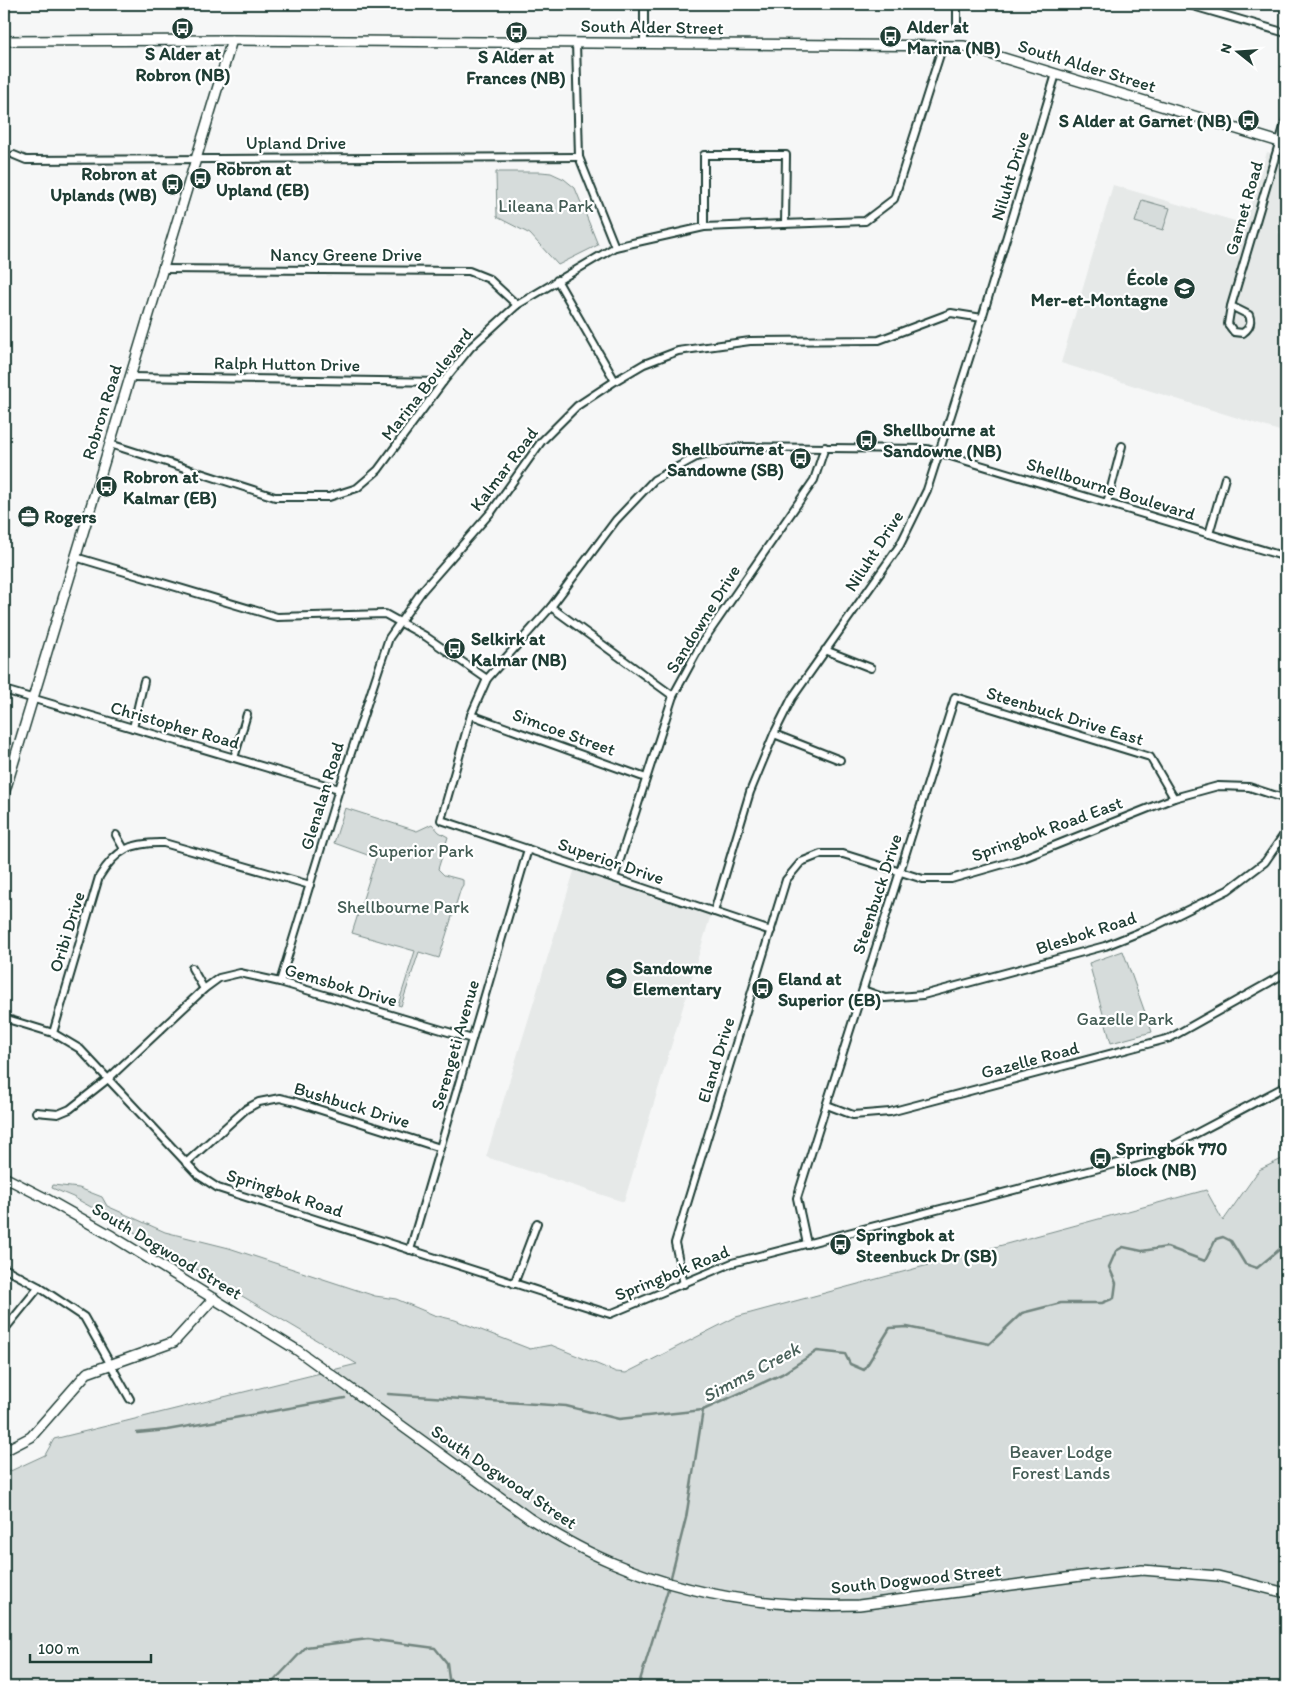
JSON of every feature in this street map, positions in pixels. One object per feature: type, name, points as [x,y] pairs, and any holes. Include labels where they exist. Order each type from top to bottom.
[{"type":"street","points":[[644,4],[644,43]]},
{"type":"street","points":[[957,4],[957,27]]},
{"type":"street","points":[[1190,4],[1286,33]]},
{"type":"street","name":"South Alder Street","points":[[4,41],[232,40],[964,46],[1283,143]]},
{"type":"street","name":"Robron Road","points":[[4,794],[232,40]]},
{"type":"street","points":[[576,42],[578,158],[615,247]]},
{"type":"street","name":"Marina Boulevard","points":[[110,444],[275,496],[329,497],[357,488],[378,470],[471,347],[517,305],[615,247],[704,227],[865,221],[894,199],[943,46]]},
{"type":"street","name":"Niluht Drive","points":[[714,912],[750,792],[774,734],[792,698],[900,545],[927,490],[982,318],[1056,74]]},
{"type":"street","name":"Garnet Road","points":[[1231,306],[1240,308],[1249,315],[1251,320],[1248,329],[1243,333],[1234,332],[1228,324],[1231,306],[1283,143],[1286,120]]},
{"type":"street","name":"Upland Drive","points":[[14,155],[26,160],[578,158]]},
{"type":"street","points":[[704,227],[704,155],[786,155],[785,224]]},
{"type":"street","name":"Nancy Greene Drive","points":[[162,269],[469,271],[489,278],[517,305]]},
{"type":"street","points":[[557,280],[615,381]]},
{"type":"street","name":"Kalmar Road","points":[[400,622],[422,591],[492,512],[541,442],[577,406],[644,364],[678,351],[750,341],[878,340],[951,313],[982,318]]},
{"type":"street","name":"Ralph Hutton Drive","points":[[130,377],[443,382]]},
{"type":"street","points":[[1107,503],[1122,446]]},
{"type":"street","name":"Shellbourne Boulevard","points":[[441,820],[471,715],[487,679],[551,607],[616,520],[654,480],[696,457],[742,447],[927,449],[1286,557]]},
{"type":"street","name":"Sandowne Drive","points":[[614,878],[673,696],[703,641],[814,480],[825,447]]},
{"type":"street","points":[[1209,534],[1225,478]]},
{"type":"street","points":[[75,557],[278,617],[385,614],[425,636],[487,679]]},
{"type":"street","points":[[551,607],[673,696]]},
{"type":"street","name":"Glenalan Road","points":[[280,982],[338,789],[389,638],[400,622]]},
{"type":"street","points":[[825,650],[870,668]]},
{"type":"street","points":[[133,728],[144,681]]},
{"type":"street","name":"Christopher Road","points":[[4,690],[338,789]]},
{"type":"street","name":"Steenbuck Drive East","points":[[955,697],[1150,758],[1174,798]]},
{"type":"street","name":"Steenbuck Drive","points":[[807,1244],[797,1198],[955,697]]},
{"type":"street","points":[[234,758],[248,714]]},
{"type":"street","name":"Simcoe Street","points":[[471,715],[646,778]]},
{"type":"street","points":[[774,734],[840,760]]},
{"type":"street","points":[[1174,798],[1218,786],[1248,787],[1286,799]]},
{"type":"street","name":"Springbok Road East","points":[[900,872],[923,879],[951,879],[1021,859],[1174,798]]},
{"type":"street","name":"Superior Drive","points":[[441,820],[771,931]]},
{"type":"street","name":"Blesbok Road","points":[[863,990],[885,998],[924,994],[1106,946],[1155,926],[1228,890],[1264,862],[1286,829]]},
{"type":"street","points":[[116,835],[124,849]]},
{"type":"street","name":"Oribi Drive","points":[[53,1033],[99,877],[109,861],[124,849],[145,842],[164,843],[310,885]]},
{"type":"street","name":"Serengeti Avenue","points":[[410,1250],[528,849]]},
{"type":"street","name":"Eland Drive","points":[[684,1284],[675,1243],[786,880],[801,862],[821,854],[843,854],[900,872]]},
{"type":"street","points":[[192,968],[204,989]]},
{"type":"street","name":"Gemsbok Drive","points":[[36,1112],[58,1114],[70,1109],[108,1079],[204,989],[219,978],[240,973],[280,982],[472,1039]]},
{"type":"street","name":"Gazelle Road","points":[[827,1106],[853,1114],[890,1112],[1170,1038],[1286,973]]},
{"type":"street","name":"Springbok Road","points":[[4,1018],[53,1033],[80,1049],[186,1163],[198,1175],[218,1188],[610,1314],[732,1263],[1161,1152],[1286,1086]]},
{"type":"street","name":"Bushbuck Drive","points":[[186,1163],[246,1109],[259,1102],[280,1098],[440,1148]]},
{"type":"street","name":"South Dogwood Street","points":[[4,1178],[43,1197],[103,1231],[214,1298],[316,1363],[529,1518],[567,1541],[612,1563],[645,1575],[701,1591],[770,1602],[836,1606],[859,1605],[1081,1576],[1142,1570],[1218,1576],[1286,1593]]},
{"type":"street","points":[[514,1284],[538,1224]]},
{"type":"street","points":[[4,1268],[39,1287],[84,1317],[130,1400]]},
{"type":"street","points":[[4,1330],[39,1287]]},
{"type":"street","points":[[4,1450],[31,1437],[87,1373],[174,1342],[214,1298]]},
{"type":"shaded area","name":"École Mer-et-Montagne","points":[[1267,152],[1286,157],[1286,206],[1278,233],[1286,235],[1286,433],[1061,363],[1113,185],[1245,224]]},
{"type":"shaded area","name":"Sandowne Elementary","points":[[576,865],[712,911],[624,1202],[486,1157]]},
{"type":"green space","name":"Lileana Park","points":[[496,172],[551,173],[564,179],[575,188],[598,245],[558,265],[530,234],[497,217]]},
{"type":"green space","points":[[1142,200],[1170,208],[1163,230],[1135,222]]},
{"type":"green space","name":"Shellbourne Park","points":[[345,808],[417,831],[432,824],[439,832],[448,837],[438,869],[444,875],[463,880],[439,958],[419,952],[401,1006],[398,1005],[415,951],[352,933],[376,858],[334,843]]},
{"type":"green space","name":"Gazelle Park","points":[[1123,951],[1152,1032],[1111,1043],[1089,963]]},
{"type":"green space","name":"Beaver Lodge Forest Lands","points":[[1286,1157],[1286,1687],[4,1687],[4,1474],[45,1455],[54,1439],[357,1364],[100,1212],[52,1188],[53,1185],[79,1188],[102,1197],[107,1206],[165,1232],[229,1248],[375,1296],[396,1299],[434,1315],[455,1320],[530,1349],[551,1345],[616,1372],[626,1373],[736,1317],[1206,1190],[1223,1221],[1259,1170]]},
{"type":"waterway","name":"Simms Creek","points":[[388,1394],[566,1406],[619,1419],[703,1410],[782,1374],[817,1351],[845,1354],[850,1364],[864,1370],[890,1328],[907,1327],[989,1344],[1022,1313],[1061,1303],[1102,1303],[1114,1298],[1116,1283],[1109,1267],[1116,1251],[1123,1247],[1142,1251],[1167,1247],[1205,1261],[1216,1239],[1223,1237],[1231,1241],[1245,1264],[1257,1268],[1286,1244]]},
{"type":"waterway","points":[[137,1433],[167,1430],[345,1398]]},
{"type":"waterway","name":"Simms Creek","points":[[670,1581],[686,1518],[703,1410]]},
{"type":"waterway","name":"Simms Creek","points":[[638,1687],[669,1586]]},
{"type":"waterway","name":"Simms Creek","points":[[270,1687],[306,1647],[368,1639],[435,1648],[447,1663],[449,1679],[460,1687]]},
{"type":"place","name":"S Alder at Robron (NB)","points":[[183,29]]},
{"type":"place","name":"S Alder at Frances (NB)","points":[[516,32]]},
{"type":"place","name":"Alder at Marina (NB)","points":[[891,37]]},
{"type":"place","name":"S Alder at Garnet (NB)","points":[[1248,121]]},
{"type":"place","name":"Robron at Upland (EB)","points":[[200,179]]},
{"type":"place","name":"Robron at Uplands (WB)","points":[[173,184]]},
{"type":"place","name":"École Mer-et-Montagne","points":[[1184,289]]},
{"type":"place","name":"Shellbourne at Sandowne (NB)","points":[[867,440]]},
{"type":"place","name":"Shellbourne at Sandowne (SB)","points":[[800,459]]},
{"type":"place","name":"Robron at Kalmar (EB)","points":[[107,487]]},
{"type":"place","name":"Rogers","points":[[28,517]]},
{"type":"place","name":"Selkirk at Kalmar (NB)","points":[[455,649]]},
{"type":"place","name":"Sandowne Elementary","points":[[617,978]]},
{"type":"place","name":"Eland at Superior (EB)","points":[[762,989]]},
{"type":"place","name":"Springbok 770 block (NB)","points":[[1100,1159]]},
{"type":"place","name":"Springbok at Steenbuck Dr (SB)","points":[[840,1245]]},
{"type":"park label","name":"Superior Park","points":[[421,851]]}]
